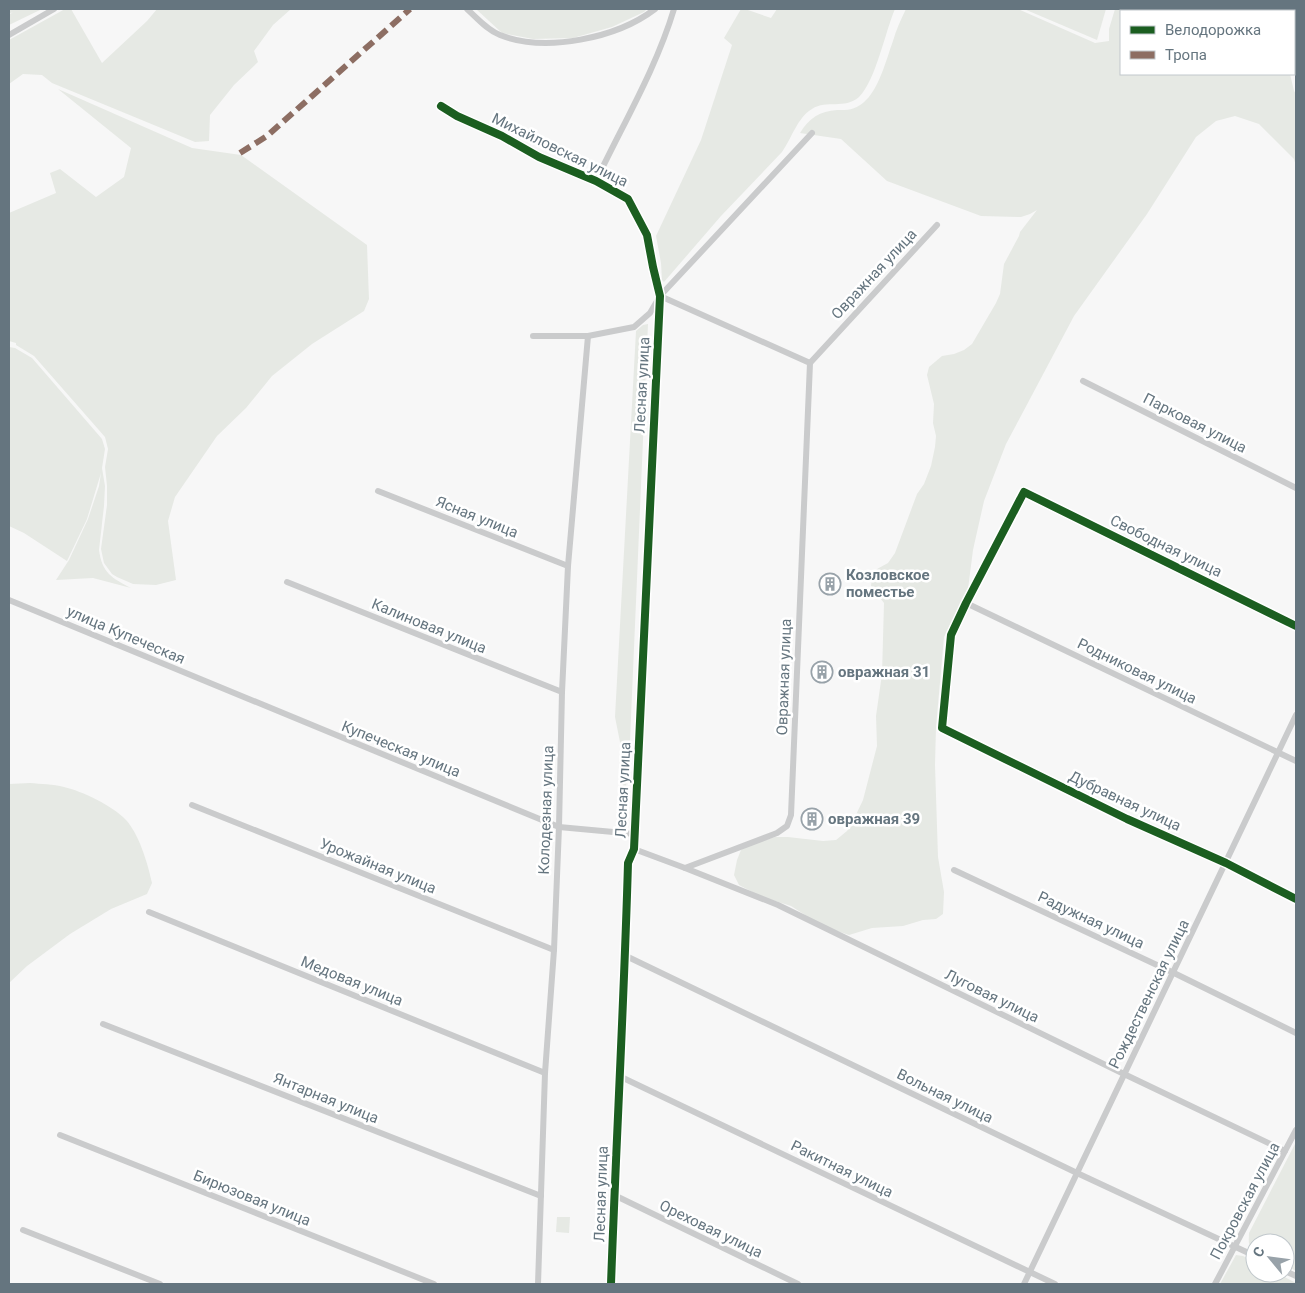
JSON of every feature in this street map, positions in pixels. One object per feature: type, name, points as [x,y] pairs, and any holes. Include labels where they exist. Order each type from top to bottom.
[{"type":"street","points":[[9,35],[54,9]]},
{"type":"street","points":[[468,9],[490,30],[500,36],[531,43],[575,42],[613,31],[646,16],[655,9]]},
{"type":"street","name":"Михайловская улица","points":[[596,181],[668,31],[674,9]]},
{"type":"street","name":"Михайловская улица","points":[[441,106],[457,116],[502,136],[539,157],[596,181],[628,199],[647,235],[652,267],[660,296]]},
{"type":"street","points":[[533,336],[588,336],[634,327],[650,313],[660,296],[812,132]]},
{"type":"street","name":"Овражная улица","points":[[685,868],[777,833],[787,826],[791,815],[810,363],[937,225]]},
{"type":"street","points":[[660,296],[810,363]]},
{"type":"street","name":"Лесная улица","points":[[611,1284],[619,1076],[626,956],[628,864],[634,849],[635,834],[660,296]]},
{"type":"street","name":"Колодезная улица","points":[[538,1284],[545,1073],[554,950],[568,566],[588,336]]},
{"type":"street","name":"Парковая улица","points":[[1083,380],[1296,488]]},
{"type":"street","name":"Ясная улица","points":[[378,491],[568,566]]},
{"type":"street","name":"Свободная улица","points":[[966,603],[1024,492],[1296,626]]},
{"type":"street","name":"Калиновая улица","points":[[288,582],[562,692]]},
{"type":"street","name":"улица Купеческая","points":[[9,600],[234,693]]},
{"type":"street","name":"Дубравная улица","points":[[966,603],[951,635],[942,728],[1127,818],[1226,863],[1296,899]]},
{"type":"street","name":"Родниковая улица","points":[[966,603],[1296,761]]},
{"type":"street","name":"Купеческая улица","points":[[234,693],[559,827],[635,834]]},
{"type":"street","name":"Рождественская улица","points":[[1024,1284],[1296,715]]},
{"type":"street","name":"Урожайная улица","points":[[192,805],[554,950]]},
{"type":"street","points":[[634,849],[685,868]]},
{"type":"street","name":"Луговая улица","points":[[685,868],[778,905],[809,922],[1285,1151]]},
{"type":"street","name":"Радужная улица","points":[[954,870],[1174,973],[1296,1033]]},
{"type":"street","name":"Медовая улица","points":[[149,912],[545,1073]]},
{"type":"street","name":"Вольная улица","points":[[626,956],[1077,1174],[1245,1251]]},
{"type":"street","name":"Янтарная улица","points":[[103,1024],[541,1196]]},
{"type":"street","name":"Ракитная улица","points":[[619,1076],[1055,1284]]},
{"type":"street","name":"Покровская улица","points":[[1215,1284],[1296,1130]]},
{"type":"street","name":"Бирюзовая улица","points":[[60,1135],[434,1284]]},
{"type":"street","name":"Ореховая улица","points":[[614,1195],[798,1284]]},
{"type":"street","points":[[23,1230],[160,1284]]},
{"type":"shaded area","points":[[9,9],[42,9],[9,25],[9,15],[13,12],[9,14]]},
{"type":"shaded area","points":[[65,9],[71,9],[102,63],[147,21],[157,9],[291,9],[273,25],[254,51],[258,62],[234,85],[210,115],[209,141],[195,142],[52,83],[42,75],[23,74],[9,84],[9,40]]},
{"type":"shaded area","points":[[476,9],[647,9],[612,27],[573,38],[533,39],[502,33]]},
{"type":"shaded area","points":[[741,9],[771,18],[777,9],[895,9],[875,68],[859,97],[847,103],[818,106],[807,113],[802,118],[782,152],[721,216],[664,282],[662,280],[656,236],[701,140],[732,45],[724,38]]},
{"type":"shaded area","points":[[906,9],[1018,9],[1095,43],[1109,41],[1109,29],[1115,9],[1264,9],[1120,10],[1120,75],[1290,75],[1296,94],[1296,166],[1294,159],[1259,124],[1235,116],[1216,121],[1196,137],[1147,214],[1074,316],[1006,444],[984,501],[973,550],[968,589],[944,637],[936,727],[935,765],[938,857],[944,892],[943,914],[936,919],[923,920],[903,926],[872,928],[849,935],[816,922],[791,906],[760,896],[739,885],[734,875],[737,860],[741,850],[775,837],[823,841],[836,840],[847,831],[863,800],[877,746],[876,716],[882,674],[884,603],[871,586],[872,577],[877,569],[888,563],[895,553],[917,494],[924,484],[931,466],[936,436],[933,423],[934,404],[927,375],[929,367],[942,356],[964,350],[972,344],[1000,294],[1004,264],[1020,232],[1037,210],[1021,217],[981,216],[887,181],[841,139],[800,133],[807,123],[816,116],[831,111],[854,108],[869,97],[881,74]]},
{"type":"shaded area","points":[[1024,9],[1106,9],[1097,40]]},
{"type":"shaded area","points":[[58,89],[192,148],[241,155],[367,245],[369,299],[364,311],[312,344],[272,376],[246,408],[217,436],[175,497],[168,521],[176,580],[156,585],[133,584],[112,574],[104,563],[101,549],[107,505],[105,467],[108,449],[105,437],[34,356],[16,345],[16,343],[9,341],[9,213],[56,193],[50,173],[60,169],[96,197],[124,177],[131,148]]},
{"type":"shaded area","points":[[648,324],[629,764],[625,794],[619,771],[621,747],[615,717],[636,331],[643,325]]},
{"type":"shaded area","points":[[9,347],[15,348],[32,358],[102,439],[105,449],[102,468],[105,486],[99,550],[100,558],[109,574],[131,588],[93,578],[56,580],[69,560],[88,519],[99,486],[101,473],[87,519],[67,561],[24,533],[9,526]]},
{"type":"shaded area","points":[[9,784],[56,785],[71,789],[113,809],[126,820],[135,833],[152,883],[147,894],[111,909],[70,934],[27,966],[9,983]]},
{"type":"shaded area","points":[[1296,1142],[1296,1271],[1295,1233],[1249,1233]]},
{"type":"shaded area","points":[[557,1217],[570,1217],[569,1233],[556,1232]]},
{"type":"shaded area","points":[[1236,1255],[1245,1257],[1245,1283],[1296,1283],[1296,1284],[1220,1284]]},
{"type":"marked path","points":[[240,153],[267,136],[410,9]]},
{"type":"cycle path","points":[[441,106],[457,116],[502,136],[539,157],[596,181],[628,199],[647,235],[660,296],[634,849],[628,863],[611,1284]]},
{"type":"cycle path","points":[[1296,626],[1024,492],[951,635],[942,728],[1127,819],[1226,863],[1296,899]]},
{"type":"place","name":"Козловское поместье","points":[[830,584]]},
{"type":"place","name":"овражная 31","points":[[822,672]]},
{"type":"place","name":"овражная 39","points":[[812,819]]}]
